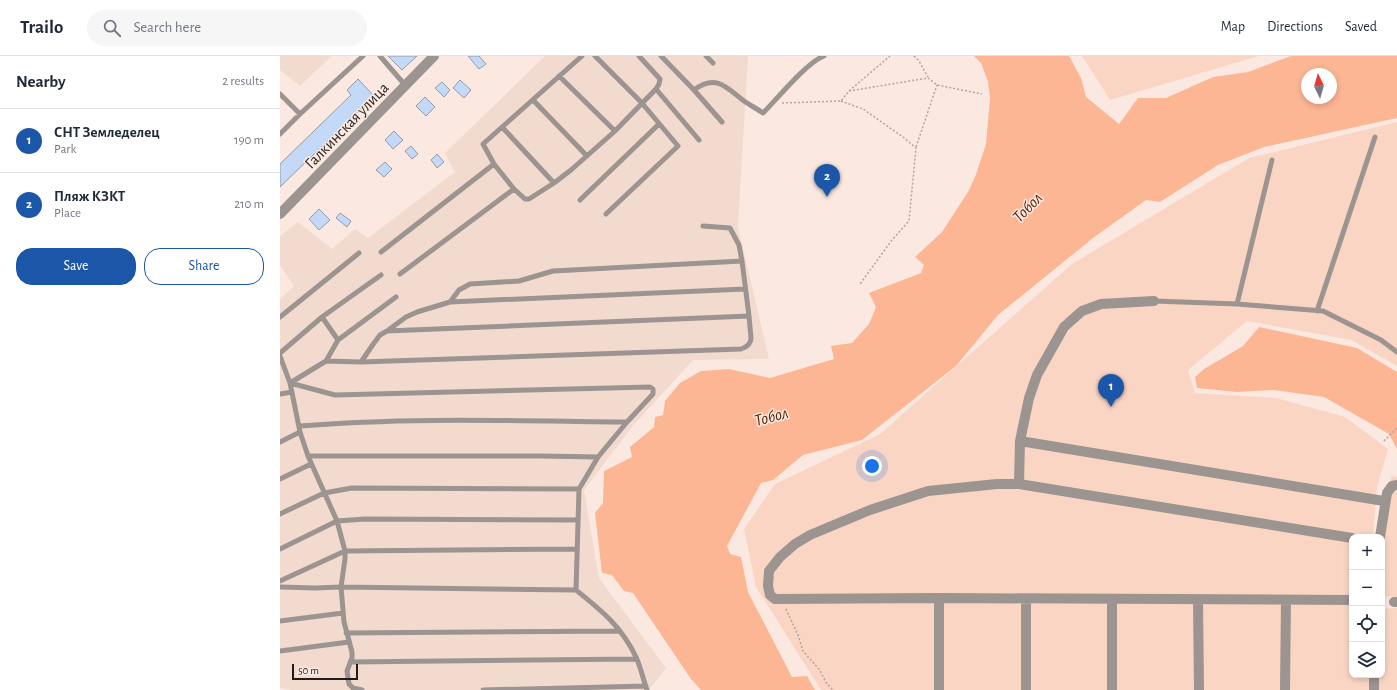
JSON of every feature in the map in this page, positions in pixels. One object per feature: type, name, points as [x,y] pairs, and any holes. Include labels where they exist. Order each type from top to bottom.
[{"type":"street","name":"Галкинская улица","points":[[280,214],[434,56]]},
{"type":"street","points":[[1019,484],[1020,441],[1029,398],[1037,375],[1064,327],[1082,312],[1101,304],[1154,301]]},
{"type":"street","points":[[1020,441],[1384,501]]},
{"type":"street","points":[[1349,538],[1019,484],[997,484],[928,491],[870,510],[810,535],[795,544],[780,557],[769,571],[768,586],[770,595],[775,599],[939,598],[1349,600]]},
{"type":"street","points":[[1380,534],[1384,501],[1392,486],[1397,485]]},
{"type":"street","points":[[939,598],[939,690]]},
{"type":"street","points":[[1026,599],[1026,690]]},
{"type":"street","points":[[1112,599],[1112,690]]},
{"type":"street","points":[[1198,599],[1198,690]]},
{"type":"street","points":[[1285,690],[1286,600]]},
{"type":"street","points":[[1374,678],[1374,690]]},
{"type":"lane","points":[[280,134],[363,56]]},
{"type":"lane","points":[[380,56],[405,85]]},
{"type":"lane","points":[[582,56],[483,144],[494,164],[514,189],[525,199],[529,199],[554,183],[587,156],[615,131],[641,102],[656,89],[660,79],[639,56]]},
{"type":"lane","points":[[595,56],[641,102],[678,146],[606,214]]},
{"type":"lane","points":[[661,56],[722,122]]},
{"type":"lane","points":[[706,56],[713,63]]},
{"type":"lane","points":[[694,90],[701,84],[708,83],[727,86],[744,101],[763,113],[796,78],[819,58],[824,56]]},
{"type":"lane","points":[[559,76],[615,131]]},
{"type":"lane","points":[[656,89],[699,140]]},
{"type":"lane","points":[[280,94],[300,114]]},
{"type":"lane","points":[[533,100],[587,156]]},
{"type":"lane","points":[[580,200],[659,124]]},
{"type":"lane","points":[[502,126],[554,183]]},
{"type":"lane","points":[[1317,311],[1375,137]]},
{"type":"lane","points":[[1237,304],[1272,160]]},
{"type":"lane","points":[[381,252],[494,164]]},
{"type":"lane","points":[[400,274],[514,189]]},
{"type":"lane","points":[[326,361],[362,362],[746,348],[751,342],[750,316],[739,245],[730,228],[703,226]]},
{"type":"lane","points":[[280,317],[359,253]]},
{"type":"lane","points":[[450,302],[459,290],[470,284],[519,280],[553,271],[742,261]]},
{"type":"lane","points":[[362,690],[353,688],[349,684],[347,670],[352,658],[352,652],[346,633],[341,587],[345,550],[337,521],[308,456],[300,432],[290,383],[280,357],[322,317],[381,276]]},
{"type":"lane","points":[[362,362],[380,336],[406,317],[450,302],[745,290]]},
{"type":"lane","points":[[290,383],[326,361],[338,340],[396,297]]},
{"type":"lane","points":[[1154,301],[1237,304],[1323,311],[1381,340],[1397,352]]},
{"type":"lane","points":[[387,331],[750,316]]},
{"type":"lane","points":[[322,317],[338,340]]},
{"type":"lane","points":[[290,383],[335,395],[650,387],[653,390],[653,394],[598,457],[579,489],[576,590]]},
{"type":"lane","points":[[280,394],[292,392]]},
{"type":"lane","points":[[300,426],[381,421],[465,420],[627,422]]},
{"type":"lane","points":[[280,442],[300,432]]},
{"type":"lane","points":[[308,456],[598,457]]},
{"type":"lane","points":[[280,479],[311,464]]},
{"type":"lane","points":[[280,514],[324,493],[352,488],[579,489]]},
{"type":"lane","points":[[280,549],[337,521],[365,519],[578,520]]},
{"type":"lane","points":[[280,581],[345,550],[577,549]]},
{"type":"lane","points":[[280,587],[576,590],[604,613],[620,631],[636,659],[647,688],[483,690]]},
{"type":"lane","points":[[280,621],[343,613]]},
{"type":"lane","points":[[346,633],[620,631]]},
{"type":"lane","points":[[280,651],[349,642]]},
{"type":"lane","points":[[350,662],[636,659]]},
{"type":"path","points":[[841,101],[850,91],[890,56]]},
{"type":"path","points":[[914,56],[920,60],[928,78],[937,85],[982,94]]},
{"type":"path","points":[[850,91],[928,78]]},
{"type":"path","points":[[860,284],[892,240],[909,221],[916,148],[937,85]]},
{"type":"path","points":[[772,104],[841,101],[863,109],[916,148]]},
{"type":"path","points":[[1384,442],[1397,428]]},
{"type":"path","points":[[781,598],[798,635],[803,651],[819,669],[826,684],[832,690]]},
{"type":"shaded area","points":[[280,56],[332,56],[300,86],[280,70]]},
{"type":"shaded area","points":[[545,56],[748,56],[738,227],[769,359],[693,360],[632,427],[584,490],[599,578],[666,668],[649,690],[293,690],[280,688],[280,299],[294,286],[280,265],[280,236],[298,222],[332,249],[355,229],[368,238],[455,172],[445,153]]},
{"type":"shaded area","points":[[1082,56],[1259,56],[1110,100]]},
{"type":"shaded area","points":[[1397,122],[1397,366],[1351,340],[1247,321],[1188,370],[1195,393],[1276,398],[1345,417],[1388,449],[1377,487],[1373,534],[1349,534],[1349,678],[1385,678],[1385,609],[1397,608],[1397,690],[821,690],[756,587],[744,529],[775,484],[880,434],[1072,264],[1249,158]]},
{"type":"shaded area","points":[[1391,476],[1397,477],[1397,597],[1385,596],[1385,537]]},
{"type":"water","name":"Тобол","points":[[974,56],[1069,56],[1081,78],[1086,97],[1119,124],[1138,98],[1166,98],[1213,77],[1248,72],[1291,56],[1397,56],[1397,118],[1264,147],[1218,165],[1160,202],[1146,200],[1093,238],[998,315],[956,366],[862,440],[803,455],[773,480],[761,483],[727,546],[730,554],[741,557],[748,592],[792,677],[807,676],[815,690],[701,690],[691,679],[633,593],[624,591],[612,575],[602,573],[595,513],[603,503],[604,471],[632,457],[630,447],[654,427],[655,417],[663,415],[665,401],[680,383],[701,371],[729,369],[770,378],[834,359],[831,346],[852,343],[869,324],[876,307],[869,293],[921,273],[924,265],[915,257],[942,232],[968,192],[975,177],[986,144],[990,98],[988,82],[981,63]]},
{"type":"water","points":[[1259,327],[1357,348],[1397,372],[1397,449],[1389,434],[1324,397],[1274,390],[1237,392],[1197,388],[1195,377],[1204,369],[1243,346]]},
{"type":"building","points":[[388,56],[417,56],[402,70]]},
{"type":"building","points":[[468,56],[479,56],[486,64],[479,69]]},
{"type":"building","points":[[358,79],[374,96],[280,187],[280,164],[351,95],[347,90]]},
{"type":"building","points":[[460,80],[471,90],[464,98],[453,88]]},
{"type":"building","points":[[442,82],[450,90],[444,97],[435,88]]},
{"type":"building","points":[[425,97],[435,107],[426,116],[416,106]]},
{"type":"building","points":[[394,131],[403,140],[393,149],[385,140]]},
{"type":"building","points":[[411,146],[418,154],[412,159],[405,151]]},
{"type":"building","points":[[437,154],[444,162],[437,168],[431,160]]},
{"type":"building","points":[[385,162],[392,169],[384,177],[376,170]]},
{"type":"building","points":[[319,209],[330,220],[319,230],[309,219]]},
{"type":"building","points":[[340,213],[351,221],[347,227],[336,218]]},
{"type":"place","name":"Пляж КЗКТ","points":[[827,197]]},
{"type":"place","name":"СНТ Земледелец","points":[[1111,407]]}]
